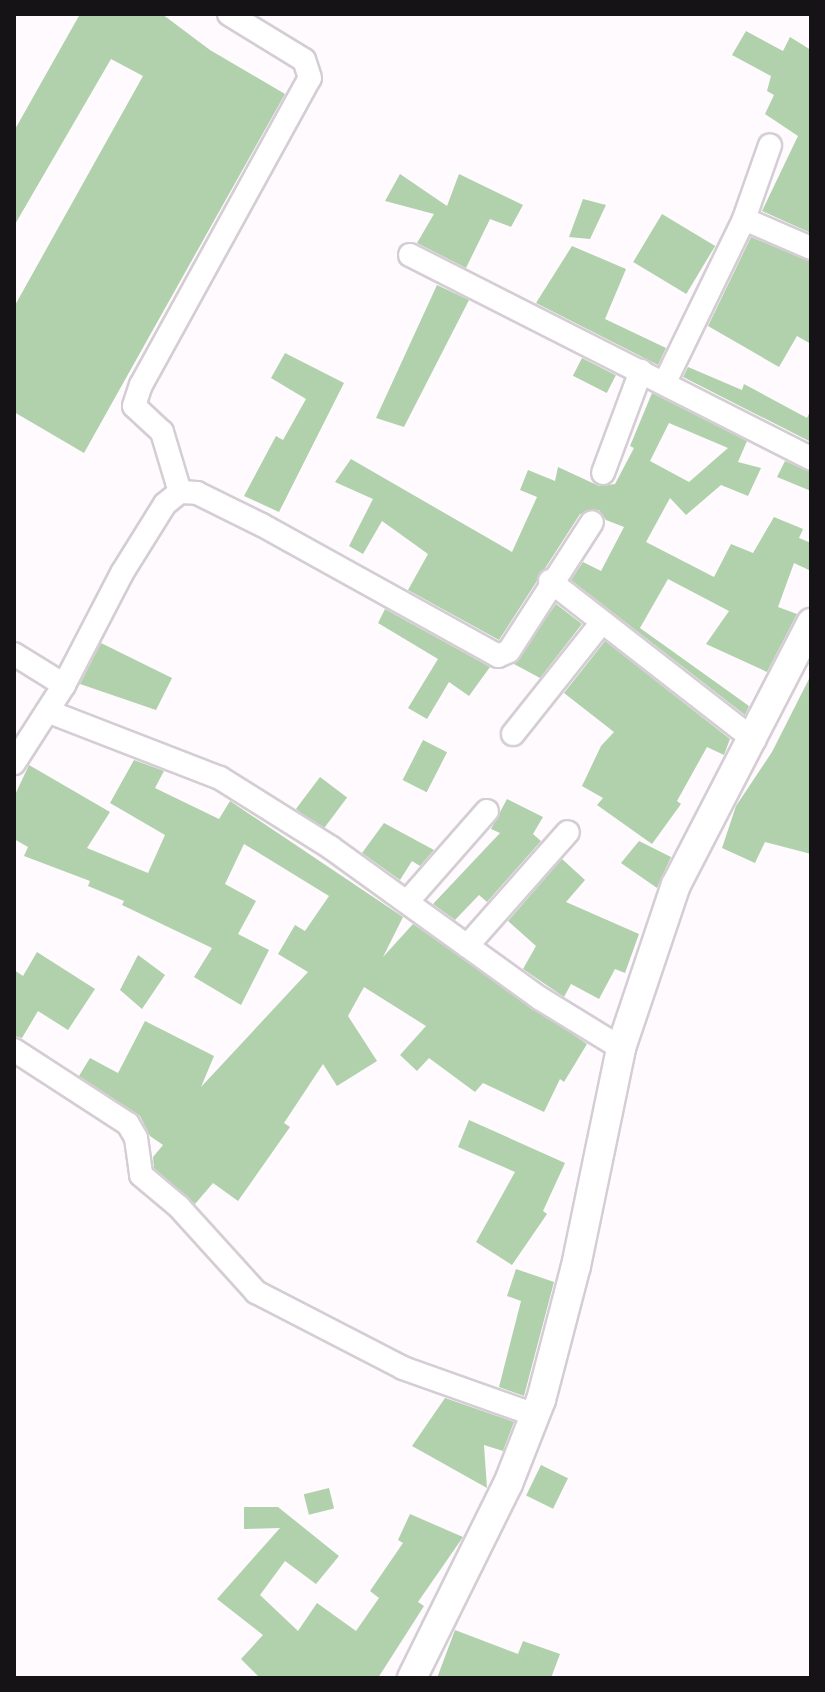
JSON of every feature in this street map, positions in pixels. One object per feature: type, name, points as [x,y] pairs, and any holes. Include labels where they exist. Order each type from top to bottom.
[{"type":"street","points":[[180,492],[162,432],[134,406],[148,371],[310,78],[304,60],[229,14]]},
{"type":"street","points":[[665,382],[744,219],[770,145]]},
{"type":"street","points":[[744,219],[811,248]]},
{"type":"street","points":[[410,255],[811,458]]},
{"type":"street","points":[[603,473],[641,371]]},
{"type":"street","points":[[14,763],[64,685],[122,573],[165,504],[180,492],[197,493],[262,525],[498,656],[509,651],[550,581],[592,522]]},
{"type":"street","points":[[550,581],[754,740]]},
{"type":"street","points":[[513,734],[602,622]]},
{"type":"street","points":[[412,1678],[508,1484],[535,1415],[576,1266],[621,1048],[676,885],[754,740],[811,623]]},
{"type":"street","points":[[14,654],[64,685]]},
{"type":"street","points":[[47,711],[220,778],[621,1048]]},
{"type":"street","points":[[407,902],[487,811]]},
{"type":"street","points":[[467,946],[568,832]]},
{"type":"street","points":[[14,1050],[128,1124],[136,1138],[141,1175],[179,1207],[256,1292],[403,1368],[535,1415]]},
{"type":"building","points":[[80,14],[162,14],[210,50],[285,94],[84,453],[14,412],[14,307],[143,76],[111,59],[14,226],[14,131]]},
{"type":"building","points":[[746,31],[783,51],[790,37],[811,50],[811,233],[762,211],[798,136],[765,114],[774,95],[767,91],[771,76],[732,55]]},
{"type":"building","points":[[400,174],[447,206],[459,174],[523,205],[511,227],[490,219],[466,268],[417,243],[434,214],[385,201]]},
{"type":"building","points":[[583,199],[606,205],[590,239],[569,237]]},
{"type":"building","points":[[662,214],[715,246],[686,294],[633,262]]},
{"type":"building","points":[[751,237],[811,262],[811,344],[797,336],[779,367],[708,326]]},
{"type":"building","points":[[572,246],[626,269],[605,319],[666,348],[658,365],[536,303]]},
{"type":"building","points":[[437,285],[469,300],[404,427],[376,418]]},
{"type":"building","points":[[285,353],[344,383],[279,512],[244,496],[276,436],[283,440],[306,399],[271,378]]},
{"type":"building","points":[[582,358],[616,375],[607,393],[573,376]]},
{"type":"building","points":[[688,367],[742,390],[744,384],[807,418],[811,409],[811,442],[683,377]]},
{"type":"building","points":[[652,393],[747,441],[738,462],[761,468],[748,496],[721,485],[686,515],[670,498],[646,542],[714,577],[731,544],[753,553],[774,517],[803,529],[799,538],[811,543],[811,571],[794,563],[778,607],[797,614],[767,672],[706,644],[729,611],[668,579],[640,628],[749,706],[745,715],[571,580],[583,562],[601,571],[624,527],[606,520],[599,510],[580,514],[499,640],[408,590],[428,554],[382,521],[363,554],[349,546],[373,499],[335,482],[351,459],[512,552],[537,497],[520,490],[528,470],[555,481],[558,467],[599,486],[615,484],[634,448],[630,446]],"holes":[[[669,423],[728,448],[689,482],[650,461]]]},
{"type":"building","points":[[785,461],[811,472],[811,491],[777,477]]},
{"type":"building","points":[[556,604],[582,624],[540,678],[514,664]]},
{"type":"building","points":[[385,609],[490,667],[469,696],[449,682],[427,719],[408,708],[438,659],[378,623]]},
{"type":"building","points":[[605,641],[730,739],[724,755],[707,747],[677,801],[681,804],[652,844],[597,805],[603,798],[582,786],[601,746],[614,732],[564,693]]},
{"type":"building","points":[[101,643],[172,678],[156,710],[80,684]]},
{"type":"building","points":[[811,675],[811,854],[765,842],[755,863],[722,848],[736,806],[772,752]]},
{"type":"building","points":[[423,740],[447,752],[427,792],[403,780]]},
{"type":"building","points":[[134,760],[164,771],[155,788],[219,819],[230,801],[403,917],[383,957],[413,924],[587,1044],[564,1082],[560,1079],[544,1112],[483,1083],[475,1092],[429,1058],[417,1071],[400,1055],[426,1026],[364,987],[348,1016],[377,1061],[337,1086],[323,1064],[284,1123],[290,1127],[238,1201],[213,1183],[195,1204],[154,1168],[153,1157],[163,1145],[150,1136],[140,1116],[79,1076],[90,1058],[118,1073],[145,1021],[214,1056],[201,1087],[308,972],[278,954],[295,925],[305,931],[329,896],[244,844],[225,884],[256,901],[238,934],[269,950],[241,1005],[194,977],[212,948],[122,905],[124,901],[88,886],[90,881],[24,856],[28,847],[14,839],[14,797],[29,765],[110,812],[87,848],[148,873],[165,835],[110,803]]},
{"type":"building","points":[[320,777],[347,797],[323,829],[296,809]]},
{"type":"building","points":[[507,799],[543,817],[533,834],[541,841],[487,902],[479,895],[455,920],[433,904],[500,833],[491,829]]},
{"type":"building","points":[[384,823],[434,850],[420,866],[412,861],[400,880],[362,853]]},
{"type":"building","points":[[639,841],[671,857],[657,888],[621,863]]},
{"type":"building","points":[[562,859],[585,880],[566,902],[639,934],[625,973],[615,969],[599,999],[571,984],[564,997],[523,969],[536,946],[508,921]]},
{"type":"building","points":[[37,952],[95,989],[68,1030],[38,1011],[22,1038],[14,1036],[14,970],[23,976]]},
{"type":"building","points":[[138,955],[165,975],[142,1009],[120,990]]},
{"type":"building","points":[[469,1120],[565,1163],[543,1211],[547,1214],[512,1265],[476,1242],[515,1172],[458,1147]]},
{"type":"building","points":[[516,1269],[554,1282],[524,1396],[499,1387],[521,1301],[507,1296]]},
{"type":"building","points":[[445,1398],[514,1422],[503,1451],[484,1445],[487,1488],[412,1446]]},
{"type":"building","points":[[541,1465],[568,1478],[553,1509],[526,1496]]},
{"type":"building","points":[[329,1488],[334,1508],[309,1515],[304,1494]]},
{"type":"building","points":[[244,1507],[278,1507],[339,1556],[316,1584],[285,1561],[260,1595],[298,1631],[317,1603],[356,1631],[379,1598],[370,1591],[403,1543],[398,1540],[410,1514],[463,1537],[418,1602],[424,1606],[378,1678],[260,1678],[241,1659],[263,1635],[217,1599],[280,1528],[244,1529]]},
{"type":"building","points":[[455,1630],[518,1654],[523,1641],[560,1654],[551,1678],[437,1678]]}]
